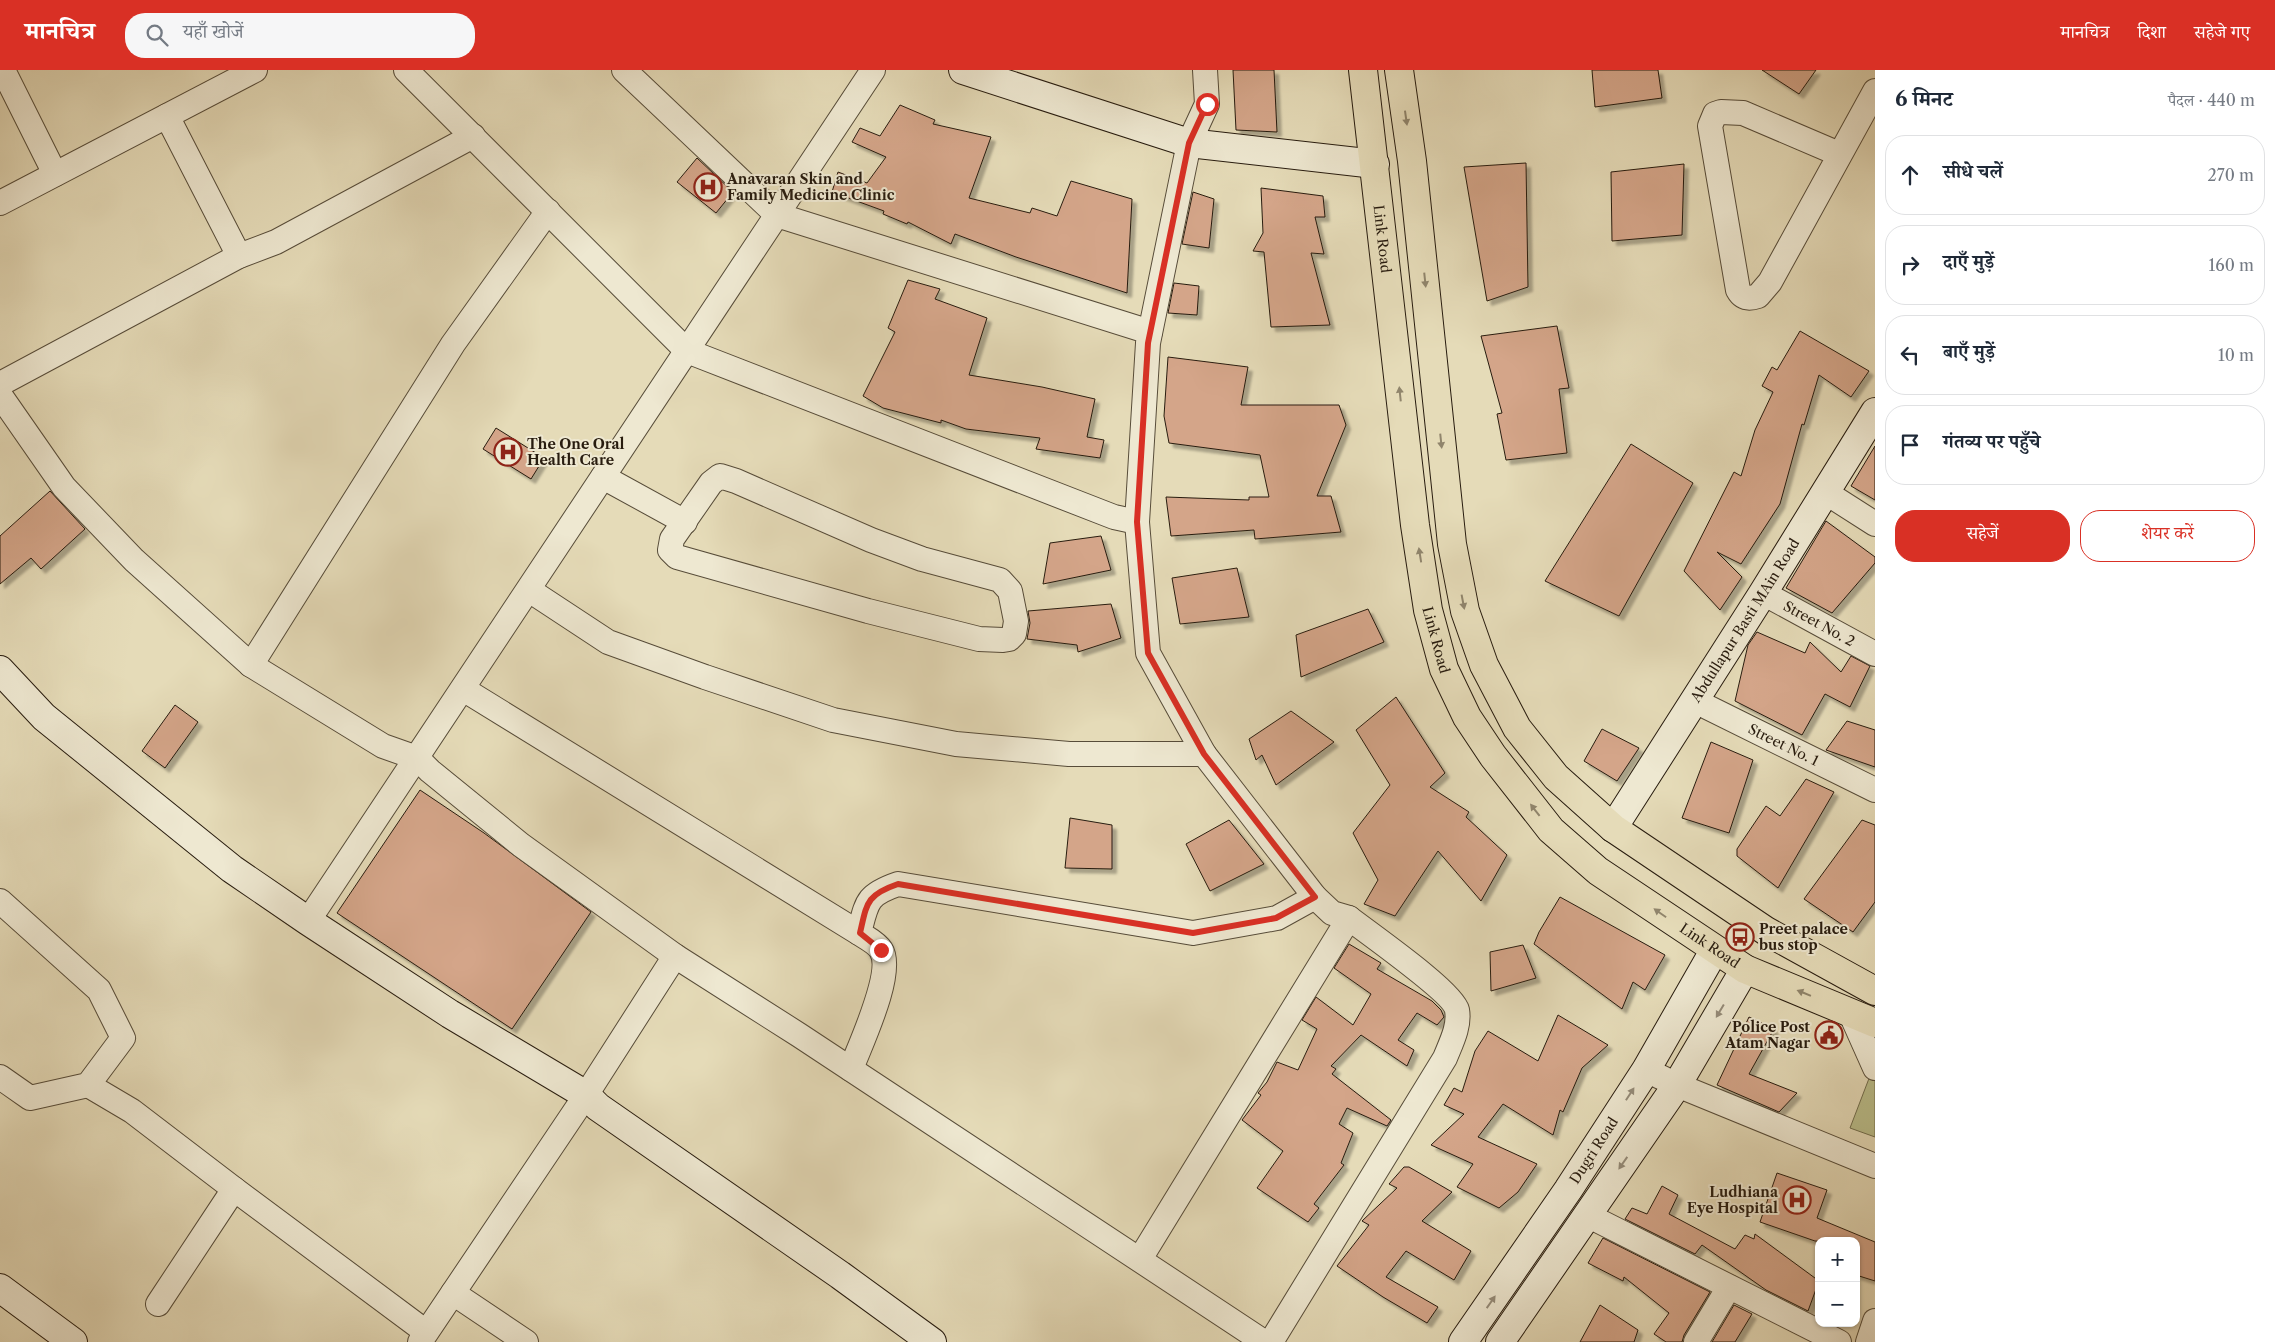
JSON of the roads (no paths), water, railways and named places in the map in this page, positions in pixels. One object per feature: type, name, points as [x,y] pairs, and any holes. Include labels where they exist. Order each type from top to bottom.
[{"type":"main road","name":"Link Road","points":[[1363,70],[1415,525],[1428,610],[1444,668],[1468,717],[1493,756],[1551,830],[1598,871],[1745,970],[1875,1023]]},
{"type":"main road","points":[[1400,70],[1412,160],[1452,544],[1465,611],[1484,665],[1518,728],[1556,777],[1613,828],[1766,931],[1862,976],[1875,991]]},
{"type":"street","points":[[3,70],[55,174]]},
{"type":"street","points":[[0,203],[256,70]]},
{"type":"street","points":[[406,70],[687,351],[1114,517],[1137,522]]},
{"type":"street","points":[[624,70],[777,215],[1150,332]]},
{"type":"street","points":[[308,922],[874,70]]},
{"type":"street","points":[[963,70],[1189,143],[1375,164]]},
{"type":"street","points":[[1205,70],[1207,104],[1189,143],[1150,332],[1137,522],[1148,653],[1204,754],[1315,897],[1332,913],[1349,918],[1450,999],[1457,1008],[1458,1022],[1445,1058],[1271,1342]]},
{"type":"street","points":[[1839,154],[1743,113],[1721,112],[1715,114],[1710,126],[1738,290],[1741,295],[1746,298],[1753,298],[1764,291],[1875,91]]},
{"type":"street","points":[[168,116],[240,256]]},
{"type":"street","points":[[0,384],[240,256],[276,242],[473,136]]},
{"type":"street","points":[[251,665],[453,344],[548,211]]},
{"type":"street","points":[[0,395],[64,487],[134,560],[251,665],[383,746],[417,758],[430,771],[521,845],[675,956],[1264,1342]]},
{"type":"street","name":"Abdullapur Basti MAin Road","points":[[1613,828],[1763,593],[1875,412]]},
{"type":"street","points":[[603,477],[686,522]]},
{"type":"street","points":[[724,477],[871,540],[922,559],[1000,580],[1010,590],[1016,629],[1009,639],[979,639],[868,611],[677,557],[670,550],[670,544],[686,522],[715,478],[724,477]]},
{"type":"street","points":[[1825,492],[1875,524]]},
{"type":"street","points":[[529,590],[608,642],[705,678],[833,720],[956,744],[1069,754],[1204,754]]},
{"type":"street","name":"Street No. 2","points":[[1763,593],[1875,654]]},
{"type":"street","points":[[0,670],[44,718],[232,869],[308,922],[450,1014],[586,1095],[598,1107],[840,1275],[932,1342]]},
{"type":"street","points":[[463,689],[860,933],[881,950],[884,965],[883,984],[850,1069]]},
{"type":"street","name":"Street No. 1","points":[[1693,700],[1875,790]]},
{"type":"street","points":[[860,933],[867,903],[879,890],[898,884],[1193,933],[1276,918],[1315,897]]},
{"type":"street","points":[[0,900],[99,990],[110,1008],[123,1038],[88,1085],[30,1098],[0,1077]]},
{"type":"street","points":[[1140,1259],[1349,918]]},
{"type":"street","name":"Dugri Road","points":[[1463,1342],[1568,1190],[1646,1070],[1714,950]]},
{"type":"street","points":[[88,1085],[132,1111],[423,1337],[586,1095],[675,956]]},
{"type":"street","points":[[1500,1342],[1677,1085],[1745,970]]},
{"type":"street","points":[[1850,1012],[1875,1068]]},
{"type":"street","points":[[1646,1070],[1677,1085],[1875,1166]]},
{"type":"street","points":[[158,1304],[234,1190]]},
{"type":"street","points":[[1587,1215],[1839,1342]]},
{"type":"street","points":[[1696,1342],[1729,1287]]},
{"type":"street","points":[[0,1288],[73,1342]]},
{"type":"street","points":[[453,1293],[526,1342]]},
{"type":"street","points":[[1868,1342],[1875,1321]]},
{"type":"place","name":"Anavaran Skin and Family Medicine Clinic","points":[[708,187]]},
{"type":"place","name":"The One Oral Health Care","points":[[508,452]]},
{"type":"place","name":"Preet palace bus stop","points":[[1740,937]]},
{"type":"place","name":"Police Post Atam Nagar","points":[[1829,1035]]},
{"type":"place","name":"Ludhiana Eye Hospital","points":[[1797,1200]]}]
